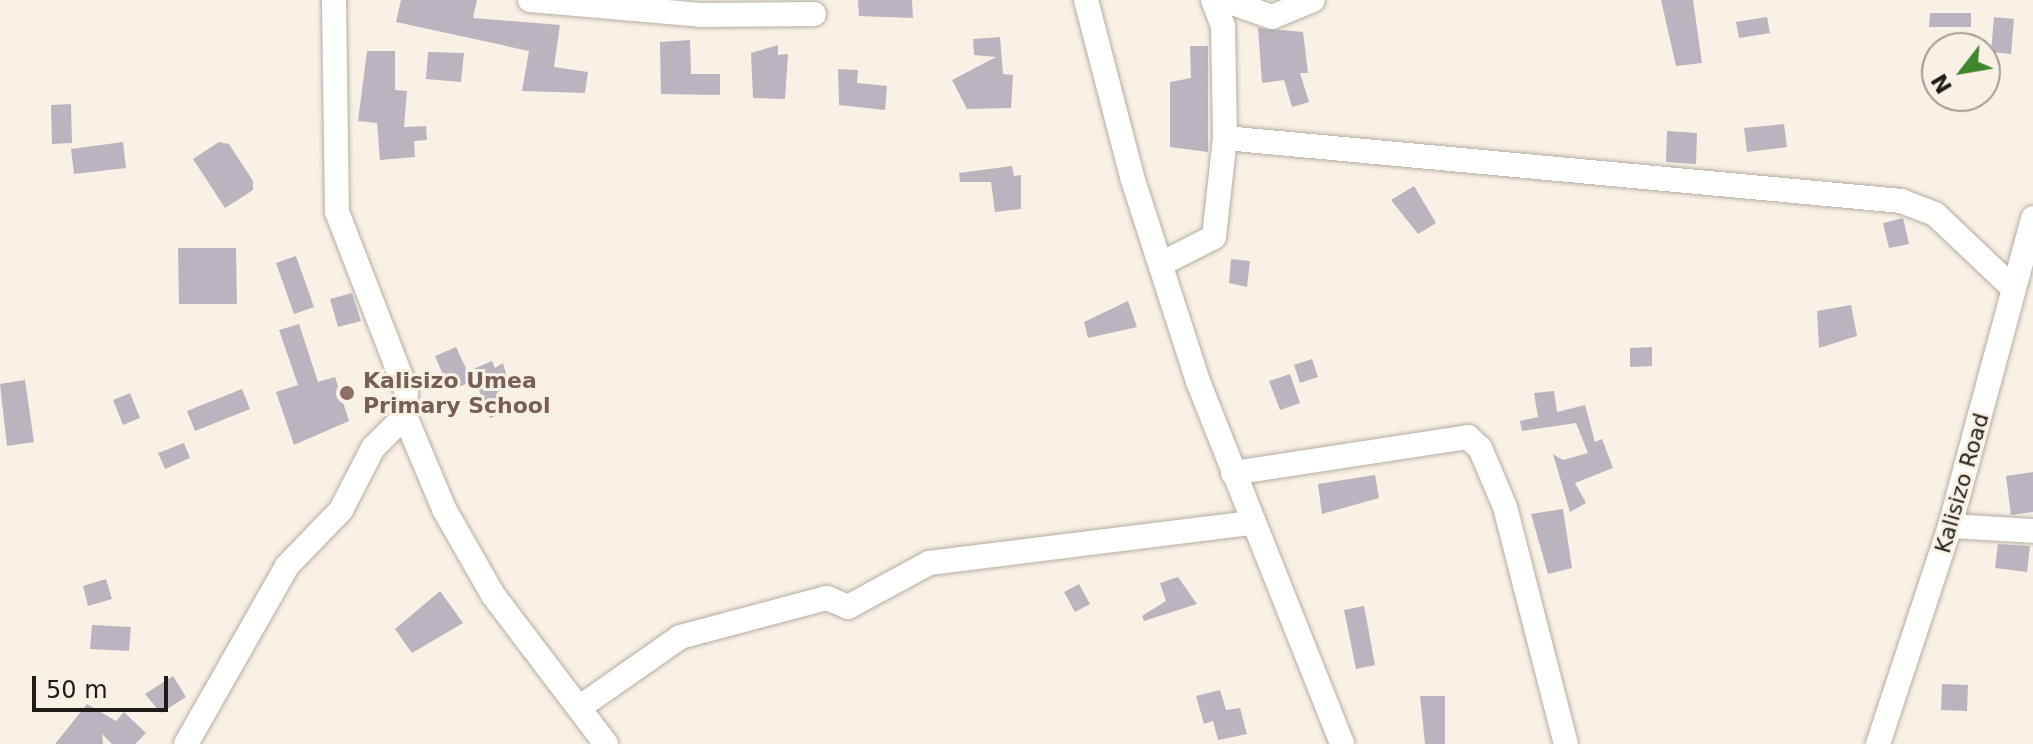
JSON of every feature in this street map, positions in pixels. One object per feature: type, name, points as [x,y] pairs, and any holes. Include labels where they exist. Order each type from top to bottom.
[{"type":"street","points":[[334,0],[337,212],[406,390],[405,416],[444,509],[493,595],[583,705],[606,744]]},
{"type":"street","points":[[530,0],[700,15],[814,14]]},
{"type":"street","points":[[1094,0],[1086,0],[1161,264],[1233,473],[1342,744]]},
{"type":"street","points":[[1161,264],[1214,237],[1225,138],[1223,26],[1213,0]]},
{"type":"street","points":[[1224,0],[1272,17],[1313,0]]},
{"type":"street","points":[[1225,138],[1901,201],[1935,214],[2012,287]]},
{"type":"street","name":"Kalisizo Road","points":[[1878,744],[1950,526],[2033,218]]},
{"type":"street","points":[[186,744],[287,566],[341,510],[373,448],[405,416]]},
{"type":"street","points":[[1233,473],[1468,437],[1480,448],[1505,507],[1566,744]]},
{"type":"street","points":[[583,705],[680,637],[827,598],[848,607],[929,563],[1252,523]]},
{"type":"street","points":[[1950,526],[2033,531]]},
{"type":"building","points":[[401,0],[477,0],[473,18],[560,25],[554,67],[588,72],[585,93],[522,91],[529,51],[396,22]]},
{"type":"building","points":[[858,0],[912,0],[913,18],[859,16]]},
{"type":"building","points":[[1661,0],[1693,0],[1702,63],[1676,66]]},
{"type":"building","points":[[1930,13],[1971,13],[1971,27],[1929,27]]},
{"type":"building","points":[[1767,17],[1770,33],[1739,38],[1736,22]]},
{"type":"building","points":[[1994,17],[2014,19],[2011,54],[2001,53],[2001,32],[1993,32]]},
{"type":"building","points":[[1258,28],[1303,32],[1308,73],[1300,73],[1309,102],[1292,107],[1284,80],[1262,83]]},
{"type":"building","points":[[1000,37],[1003,74],[1013,75],[1011,108],[967,109],[952,80],[996,57],[974,55],[973,39]]},
{"type":"building","points":[[690,40],[691,74],[720,74],[720,95],[661,94],[660,42]]},
{"type":"building","points":[[778,45],[778,55],[788,54],[785,99],[753,98],[751,53]]},
{"type":"building","points":[[1190,46],[1208,46],[1208,152],[1170,147],[1170,82],[1191,78]]},
{"type":"building","points":[[367,51],[395,51],[395,90],[407,91],[404,127],[426,126],[427,140],[414,141],[415,157],[380,160],[377,123],[358,121]]},
{"type":"building","points":[[428,52],[464,53],[461,82],[426,79]]},
{"type":"building","points":[[838,69],[858,70],[857,83],[887,86],[885,110],[839,105]]},
{"type":"building","points":[[71,104],[72,143],[52,144],[51,105]]},
{"type":"building","points":[[1784,124],[1787,147],[1747,152],[1744,128]]},
{"type":"building","points":[[1667,131],[1697,133],[1696,164],[1666,162]]},
{"type":"building","points":[[123,142],[126,168],[74,174],[71,149]]},
{"type":"building","points":[[219,142],[229,144],[253,181],[253,190],[225,208],[193,159]]},
{"type":"building","points":[[1012,166],[1014,176],[1021,175],[1021,209],[995,212],[991,182],[960,182],[959,173]]},
{"type":"building","points":[[1414,186],[1436,223],[1418,234],[1391,200]]},
{"type":"building","points":[[1903,218],[1909,244],[1889,248],[1883,223]]},
{"type":"building","points":[[178,248],[236,248],[237,304],[179,304]]},
{"type":"building","points":[[296,256],[314,307],[294,314],[276,263]]},
{"type":"building","points":[[1231,259],[1250,261],[1247,287],[1229,283]]},
{"type":"building","points":[[352,293],[361,321],[338,327],[330,299]]},
{"type":"building","points":[[1128,301],[1137,327],[1088,338],[1084,322]]},
{"type":"building","points":[[1851,305],[1857,336],[1819,348],[1817,311]]},
{"type":"building","points":[[299,324],[318,382],[335,377],[349,421],[294,445],[276,392],[298,385],[279,330]]},
{"type":"building","points":[[456,347],[472,381],[450,391],[435,356]]},
{"type":"building","points":[[1652,347],[1652,366],[1630,367],[1630,348]]},
{"type":"building","points":[[1312,359],[1318,377],[1300,383],[1294,365]]},
{"type":"building","points":[[492,361],[495,368],[503,363],[510,389],[497,392],[505,412],[490,418],[471,370]]},
{"type":"building","points":[[1290,374],[1300,403],[1280,410],[1269,381]]},
{"type":"building","points":[[25,380],[34,442],[7,446],[0,384]]},
{"type":"building","points":[[242,389],[250,409],[195,431],[187,411]]},
{"type":"building","points":[[1554,391],[1557,412],[1585,405],[1595,442],[1602,439],[1613,468],[1575,483],[1586,503],[1570,512],[1553,454],[1563,460],[1588,453],[1576,423],[1522,431],[1520,421],[1538,417],[1534,393]]},
{"type":"building","points":[[130,393],[140,418],[123,425],[113,400]]},
{"type":"building","points":[[184,443],[190,458],[165,469],[158,453]]},
{"type":"building","points":[[2033,472],[2033,512],[2011,515],[2006,476]]},
{"type":"building","points":[[1375,475],[1379,498],[1322,514],[1318,484]]},
{"type":"building","points":[[1563,509],[1572,568],[1548,574],[1531,514]]},
{"type":"building","points":[[1998,544],[2030,546],[2027,572],[1995,568]]},
{"type":"building","points":[[1178,577],[1197,604],[1144,621],[1142,616],[1166,601],[1160,583]]},
{"type":"building","points":[[106,579],[112,599],[88,606],[83,586]]},
{"type":"building","points":[[1079,584],[1090,604],[1075,612],[1064,592]]},
{"type":"building","points":[[440,591],[463,623],[412,653],[395,629]]},
{"type":"building","points":[[1364,606],[1375,665],[1356,669],[1344,610]]},
{"type":"building","points":[[92,625],[131,627],[129,651],[90,649]]},
{"type":"building","points":[[173,676],[186,697],[161,713],[145,694]]},
{"type":"building","points":[[1942,684],[1968,685],[1967,711],[1941,710]]},
{"type":"building","points":[[1220,690],[1226,710],[1240,708],[1247,734],[1218,740],[1213,721],[1204,724],[1196,696]]},
{"type":"building","points":[[1420,696],[1445,696],[1445,744],[1425,744]]},
{"type":"building","points":[[87,704],[116,721],[124,712],[146,733],[135,744],[112,744],[102,734],[103,744],[55,744]]},
{"type":"place","name":"Kalisizo Umea Primary School","points":[[347,393]]}]
